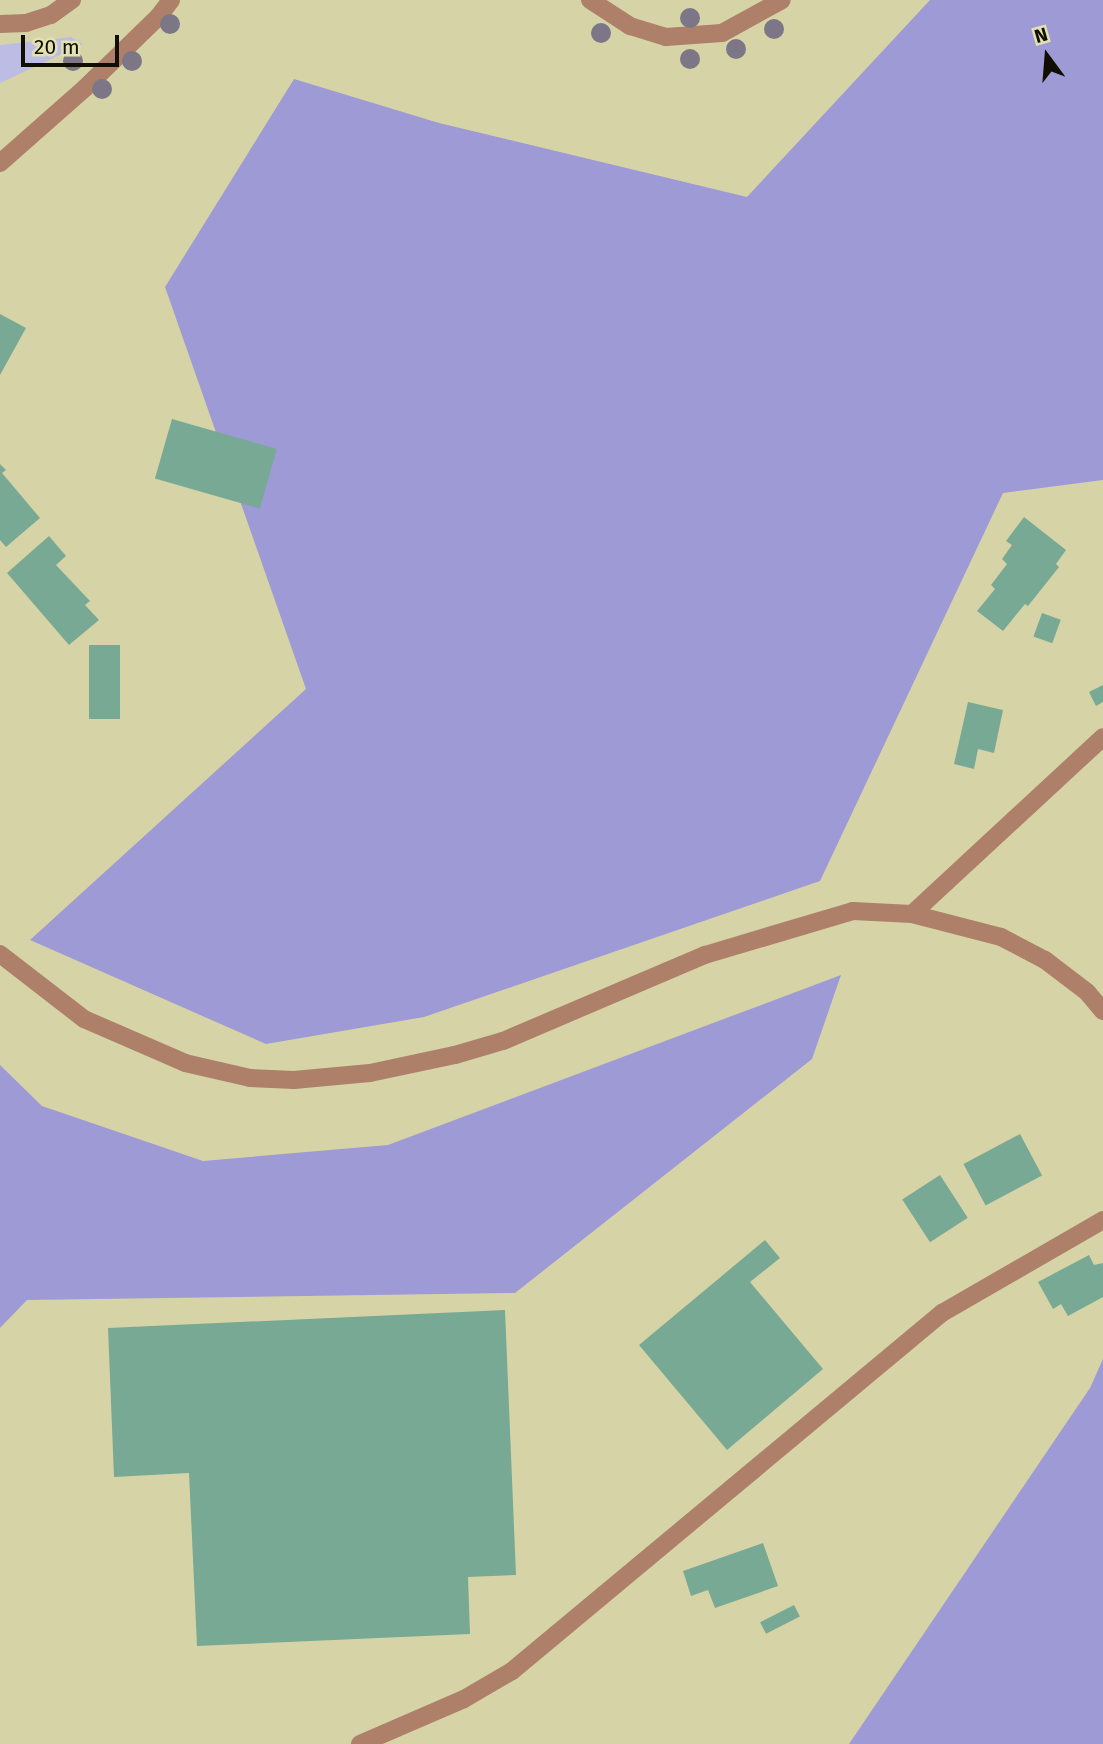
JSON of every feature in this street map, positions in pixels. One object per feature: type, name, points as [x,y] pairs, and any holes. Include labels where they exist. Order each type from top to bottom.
[{"type":"street","points":[[0,24],[26,23],[51,15],[72,0]]},
{"type":"street","points":[[0,163],[85,88],[159,16],[171,0]]},
{"type":"street","points":[[590,0],[630,26],[666,37],[722,33],[782,0]]},
{"type":"street","points":[[0,153],[19,145]]},
{"type":"street","points":[[912,914],[1103,737]]},
{"type":"street","points":[[0,954],[84,1019],[149,1050],[185,1063],[250,1078],[294,1080],[370,1073],[503,1041],[705,956],[810,921],[853,911],[912,914],[1001,937],[1045,960],[1087,992],[1103,1011]]},
{"type":"street","points":[[360,1744],[464,1699],[512,1671],[942,1313],[1103,1220]]},
{"type":"shaded area","points":[[930,0],[1103,0],[1103,480],[1003,493],[820,881],[424,1017],[266,1044],[30,940],[306,689],[165,287],[294,79],[439,123],[747,197]]},
{"type":"shaded area","points":[[71,37],[83,44],[0,83],[0,45]]},
{"type":"shaded area","points":[[841,975],[812,1059],[515,1293],[27,1300],[0,1328],[0,1065],[42,1106],[203,1161],[388,1145]]},
{"type":"shaded area","points":[[1103,1359],[1103,1744],[849,1744],[1090,1388]]},
{"type":"building","points":[[0,314],[26,328],[0,375]]},
{"type":"building","points":[[172,419],[277,449],[260,509],[155,479]]},
{"type":"building","points":[[0,464],[6,470],[2,473],[40,518],[6,547],[0,540]]},
{"type":"building","points":[[1024,517],[1066,550],[1056,564],[1059,567],[1028,606],[1025,604],[1003,631],[977,611],[995,589],[991,585],[1007,564],[1002,559],[1012,545],[1006,541]]},
{"type":"building","points":[[49,536],[66,556],[56,565],[90,601],[85,605],[99,620],[69,645],[7,573]]},
{"type":"building","points":[[1042,613],[1061,620],[1052,643],[1033,636]]},
{"type":"building","points":[[89,645],[120,645],[120,719],[89,719]]},
{"type":"building","points":[[1103,685],[1103,702],[1096,706],[1089,692]]},
{"type":"building","points":[[968,702],[1003,710],[994,753],[978,749],[974,769],[954,764]]},
{"type":"building","points":[[1020,1134],[1042,1175],[986,1206],[963,1164]]},
{"type":"building","points":[[940,1175],[968,1218],[930,1242],[902,1200]]},
{"type":"building","points":[[765,1240],[780,1258],[750,1282],[823,1369],[727,1450],[639,1345]]},
{"type":"building","points":[[1089,1255],[1094,1265],[1103,1263],[1103,1297],[1068,1316],[1061,1304],[1053,1309],[1038,1282]]},
{"type":"building","points":[[505,1310],[516,1575],[468,1577],[470,1634],[197,1646],[189,1473],[114,1477],[108,1328]]},
{"type":"building","points":[[763,1543],[778,1586],[715,1608],[708,1590],[691,1596],[683,1571]]},
{"type":"building","points":[[794,1605],[800,1617],[766,1634],[760,1622]]}]
